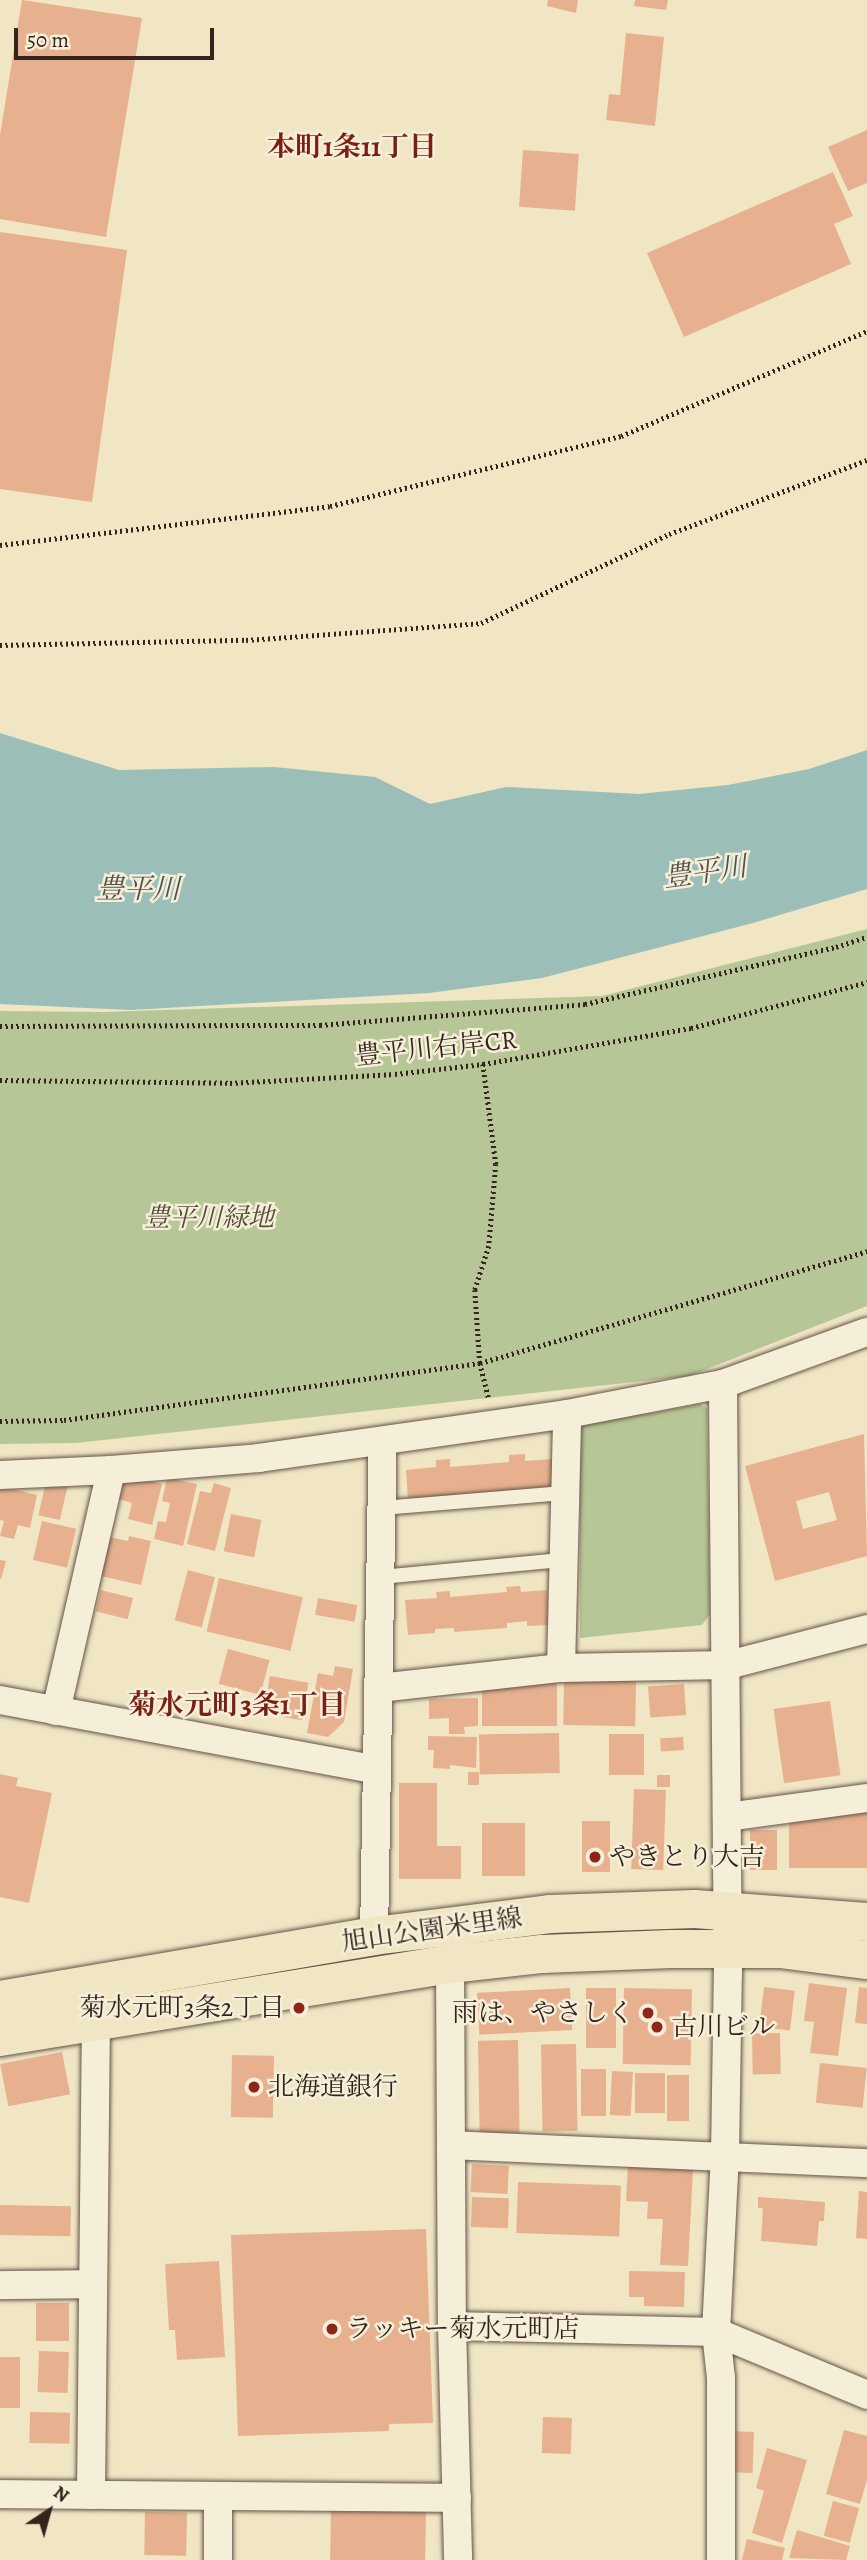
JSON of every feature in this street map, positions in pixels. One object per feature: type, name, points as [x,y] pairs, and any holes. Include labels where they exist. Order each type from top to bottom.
[{"type":"main road","name":"旭山公園米里線","points":[[0,2000],[374,1936],[550,1914],[695,1909],[726,1931],[780,1949],[867,1960]]},
{"type":"main road","name":"旭山公園米里線","points":[[0,2037],[450,1964],[726,1931],[784,1914],[867,1922]]},
{"type":"street","points":[[0,1475],[111,1470],[258,1458],[566,1414],[723,1384],[867,1332]]},
{"type":"street","points":[[721,2560],[721,2378],[716,2333],[725,2155],[728,1665],[723,1384]]},
{"type":"street","points":[[561,1668],[561,1560],[566,1414]]},
{"type":"street","points":[[374,1936],[383,1441]]},
{"type":"street","points":[[56,1711],[111,1470]]},
{"type":"street","points":[[379,1688],[561,1668],[728,1665],[867,1629]]},
{"type":"street","points":[[0,1700],[377,1770]]},
{"type":"street","points":[[727,1817],[867,1797]]},
{"type":"street","points":[[450,1964],[452,2326],[458,2560]]},
{"type":"street","points":[[91,2495],[96,2022]]},
{"type":"street","points":[[451,2145],[867,2163]]},
{"type":"street","points":[[0,2284],[93,2284]]},
{"type":"street","points":[[452,2326],[716,2333],[867,2395]]},
{"type":"street","points":[[0,2494],[457,2498]]},
{"type":"street","points":[[218,2496],[218,2560]]},
{"type":"lane","points":[[382,1508],[563,1493]]},
{"type":"lane","points":[[381,1577],[561,1560]]},
{"type":"path","points":[[0,545],[330,506],[621,436],[867,331]]},
{"type":"path","points":[[0,645],[246,640],[481,623],[669,534],[867,460]]},
{"type":"path","points":[[0,1026],[320,1025],[585,1004],[836,947],[867,937]]},
{"type":"path","name":"豊平川右岸CR","points":[[0,1080],[230,1083],[395,1074],[483,1064],[691,1028],[867,982]]},
{"type":"path","points":[[483,1064],[496,1164],[489,1246],[475,1290],[480,1363],[496,1424]]},
{"type":"path","points":[[0,1421],[64,1420],[480,1363],[867,1251]]},
{"type":"green space","name":"豊平川緑地","points":[[867,929],[867,1306],[689,1376],[76,1443],[0,1444],[0,1011],[104,1012],[602,996]]},
{"type":"green space","points":[[699,1404],[707,1408],[710,1614],[702,1625],[580,1638],[580,1418],[654,1413]]},
{"type":"water","name":"豊平川","points":[[0,733],[119,770],[274,767],[375,777],[430,804],[506,787],[639,794],[728,785],[809,769],[867,750],[867,889],[753,923],[542,978],[429,993],[131,1010],[0,1004]]},
{"type":"building","points":[[22,0],[142,18],[106,237],[0,219],[0,135]]},
{"type":"building","points":[[548,0],[578,0],[576,13],[547,6]]},
{"type":"building","points":[[635,0],[668,0],[666,10],[634,6]]},
{"type":"building","points":[[626,33],[664,37],[655,126],[606,120],[609,94],[620,95]]},
{"type":"building","points":[[867,130],[867,183],[848,191],[828,147]]},
{"type":"building","points":[[523,150],[579,154],[575,211],[519,207]]},
{"type":"building","points":[[833,172],[853,216],[834,224],[851,264],[684,337],[647,253]]},
{"type":"building","points":[[0,232],[127,250],[92,502],[0,489]]},
{"type":"building","points":[[864,1434],[867,1556],[775,1581],[745,1466]],"holes":[[[829,1492],[837,1520],[803,1529],[796,1501]]]},
{"type":"building","points":[[525,1454],[525,1461],[552,1459],[554,1489],[408,1500],[406,1470],[436,1467],[436,1460],[450,1459],[450,1467],[509,1462],[509,1455]]},
{"type":"building","points":[[122,1474],[162,1484],[152,1525],[128,1519],[132,1503],[116,1498]]},
{"type":"building","points":[[167,1478],[197,1484],[183,1546],[154,1539],[158,1521],[166,1522],[170,1503],[162,1501]]},
{"type":"building","points":[[46,1482],[67,1487],[60,1520],[38,1515]]},
{"type":"building","points":[[214,1483],[231,1488],[215,1551],[187,1544],[200,1491],[211,1493]]},
{"type":"building","points":[[0,1486],[37,1495],[30,1528],[18,1525],[14,1539],[0,1536],[4,1521],[0,1520]]},
{"type":"building","points":[[231,1514],[261,1520],[254,1557],[224,1551]]},
{"type":"building","points":[[42,1521],[76,1529],[67,1568],[33,1560]]},
{"type":"building","points":[[105,1536],[128,1541],[129,1536],[151,1541],[141,1585],[96,1575]]},
{"type":"building","points":[[0,1560],[6,1561],[1,1579],[0,1579]]},
{"type":"building","points":[[188,1570],[215,1577],[202,1627],[175,1620]]},
{"type":"building","points":[[219,1578],[303,1597],[290,1651],[207,1632]]},
{"type":"building","points":[[520,1586],[521,1592],[547,1590],[550,1625],[527,1626],[527,1621],[507,1623],[507,1628],[454,1632],[454,1628],[435,1629],[435,1633],[408,1635],[405,1600],[437,1598],[436,1592],[450,1591],[450,1597],[507,1592],[506,1587]]},
{"type":"building","points":[[101,1590],[133,1598],[128,1619],[96,1611]]},
{"type":"building","points":[[318,1598],[357,1605],[354,1622],[315,1615]]},
{"type":"building","points":[[228,1649],[270,1660],[260,1695],[219,1684]]},
{"type":"building","points":[[335,1666],[353,1669],[344,1722],[328,1737],[307,1733],[318,1673],[333,1676]]},
{"type":"building","points":[[270,1676],[308,1683],[302,1720],[263,1713]]},
{"type":"building","points":[[564,1680],[636,1681],[635,1726],[563,1725]]},
{"type":"building","points":[[482,1682],[557,1682],[557,1726],[482,1726]]},
{"type":"building","points":[[684,1684],[686,1715],[650,1717],[648,1687]]},
{"type":"building","points":[[478,1698],[478,1726],[464,1727],[465,1734],[449,1734],[449,1718],[429,1719],[429,1699]]},
{"type":"building","points":[[830,1701],[840,1775],[784,1783],[774,1709]]},
{"type":"building","points":[[559,1733],[560,1773],[480,1774],[479,1734]]},
{"type":"building","points":[[609,1734],[644,1734],[644,1775],[609,1775]]},
{"type":"building","points":[[428,1736],[477,1737],[476,1768],[450,1765],[450,1769],[433,1768],[434,1750],[428,1750]]},
{"type":"building","points":[[683,1737],[684,1750],[661,1752],[660,1739]]},
{"type":"building","points":[[468,1772],[479,1772],[479,1785],[468,1785]]},
{"type":"building","points":[[0,1774],[18,1778],[16,1786],[52,1793],[29,1903],[0,1897]]},
{"type":"building","points":[[657,1775],[670,1775],[670,1787],[657,1787]]},
{"type":"building","points":[[399,1783],[437,1783],[437,1846],[461,1846],[461,1879],[399,1879]]},
{"type":"building","points":[[634,1789],[666,1790],[663,1870],[631,1869]]},
{"type":"building","points":[[789,1811],[867,1811],[867,1868],[789,1868]]},
{"type":"building","points":[[582,1821],[610,1821],[610,1872],[582,1872]]},
{"type":"building","points":[[482,1823],[525,1823],[525,1876],[482,1876]]},
{"type":"building","points":[[750,1830],[777,1830],[777,1870],[750,1870]]},
{"type":"building","points":[[809,1983],[847,1988],[838,2056],[810,2053],[814,2022],[804,2021]]},
{"type":"building","points":[[764,1987],[795,1991],[790,2030],[759,2027]]},
{"type":"building","points":[[859,1987],[867,1988],[867,2024],[855,2023]]},
{"type":"building","points":[[570,1988],[572,2030],[479,2035],[477,1993]]},
{"type":"building","points":[[586,1988],[616,1988],[616,2048],[586,2048]]},
{"type":"building","name":"古川ビル","points":[[624,1988],[692,1989],[691,2065],[623,2064]]},
{"type":"building","points":[[752,2033],[780,2033],[781,2074],[753,2074]]},
{"type":"building","points":[[518,2040],[520,2133],[480,2134],[478,2041]]},
{"type":"building","points":[[576,2044],[578,2131],[543,2132],[541,2045]]},
{"type":"building","points":[[62,2052],[70,2094],[8,2106],[0,2064]]},
{"type":"building","name":"北海道銀行","points":[[232,2055],[274,2056],[273,2118],[231,2117]]},
{"type":"building","points":[[820,2063],[867,2068],[863,2108],[816,2103]]},
{"type":"building","points":[[581,2069],[606,2069],[606,2116],[581,2116]]},
{"type":"building","points":[[612,2071],[633,2072],[631,2116],[610,2115]]},
{"type":"building","points":[[635,2073],[665,2073],[665,2113],[635,2113]]},
{"type":"building","points":[[667,2075],[689,2075],[689,2121],[667,2121]]},
{"type":"building","points":[[472,2164],[509,2166],[507,2194],[471,2192]]},
{"type":"building","points":[[628,2166],[693,2170],[688,2266],[660,2265],[663,2219],[647,2219],[648,2202],[626,2201]]},
{"type":"building","points":[[518,2182],[621,2186],[619,2237],[516,2233]]},
{"type":"building","points":[[859,2191],[867,2192],[867,2239],[856,2238]]},
{"type":"building","points":[[472,2197],[509,2198],[508,2228],[471,2227]]},
{"type":"building","points":[[758,2197],[825,2202],[824,2221],[819,2221],[817,2246],[761,2241],[763,2208],[758,2208]]},
{"type":"building","points":[[0,2205],[71,2206],[70,2236],[0,2235]]},
{"type":"building","name":"ラッキー菊水元町店","points":[[426,2229],[433,2423],[389,2424],[389,2431],[238,2436],[231,2235]]},
{"type":"building","points":[[219,2261],[225,2357],[177,2360],[175,2330],[169,2330],[165,2264]]},
{"type":"building","points":[[629,2271],[685,2272],[684,2307],[644,2306],[644,2297],[629,2297]]},
{"type":"building","points":[[36,2303],[69,2303],[69,2341],[36,2341]]},
{"type":"building","points":[[39,2351],[69,2352],[68,2393],[38,2392]]},
{"type":"building","points":[[0,2357],[20,2357],[20,2408],[0,2408]]},
{"type":"building","points":[[30,2412],[70,2413],[69,2444],[29,2443]]},
{"type":"building","points":[[543,2417],[572,2418],[571,2454],[542,2453]]},
{"type":"building","points":[[844,2430],[867,2436],[867,2480],[860,2504],[826,2494]]},
{"type":"building","points":[[728,2431],[754,2432],[753,2473],[727,2472]]},
{"type":"building","points":[[767,2448],[807,2460],[782,2543],[752,2533],[764,2491],[756,2488]]},
{"type":"building","points":[[833,2501],[859,2508],[850,2543],[824,2536]]},
{"type":"building","points":[[331,2510],[426,2512],[425,2560],[330,2560]]},
{"type":"building","points":[[145,2512],[187,2513],[186,2556],[144,2555]]},
{"type":"building","points":[[797,2530],[850,2546],[846,2560],[789,2558]]},
{"type":"building","points":[[747,2539],[785,2548],[782,2560],[742,2560]]},
{"type":"place","name":"やきとり大吉","points":[[595,1857]]},
{"type":"place","name":"菊水元町3条2丁目","points":[[299,2008]]},
{"type":"place","name":"雨は、やさしく","points":[[648,2013]]},
{"type":"place","name":"古川ビル","points":[[657,2027]]},
{"type":"place","name":"北海道銀行","points":[[254,2087]]},
{"type":"place","name":"ラッキー菊水元町店","points":[[332,2329]]},
{"type":"district","name":"本町1条11丁目","points":[[352,147]]},
{"type":"district","name":"菊水元町3条1丁目","points":[[237,1705]]}]
